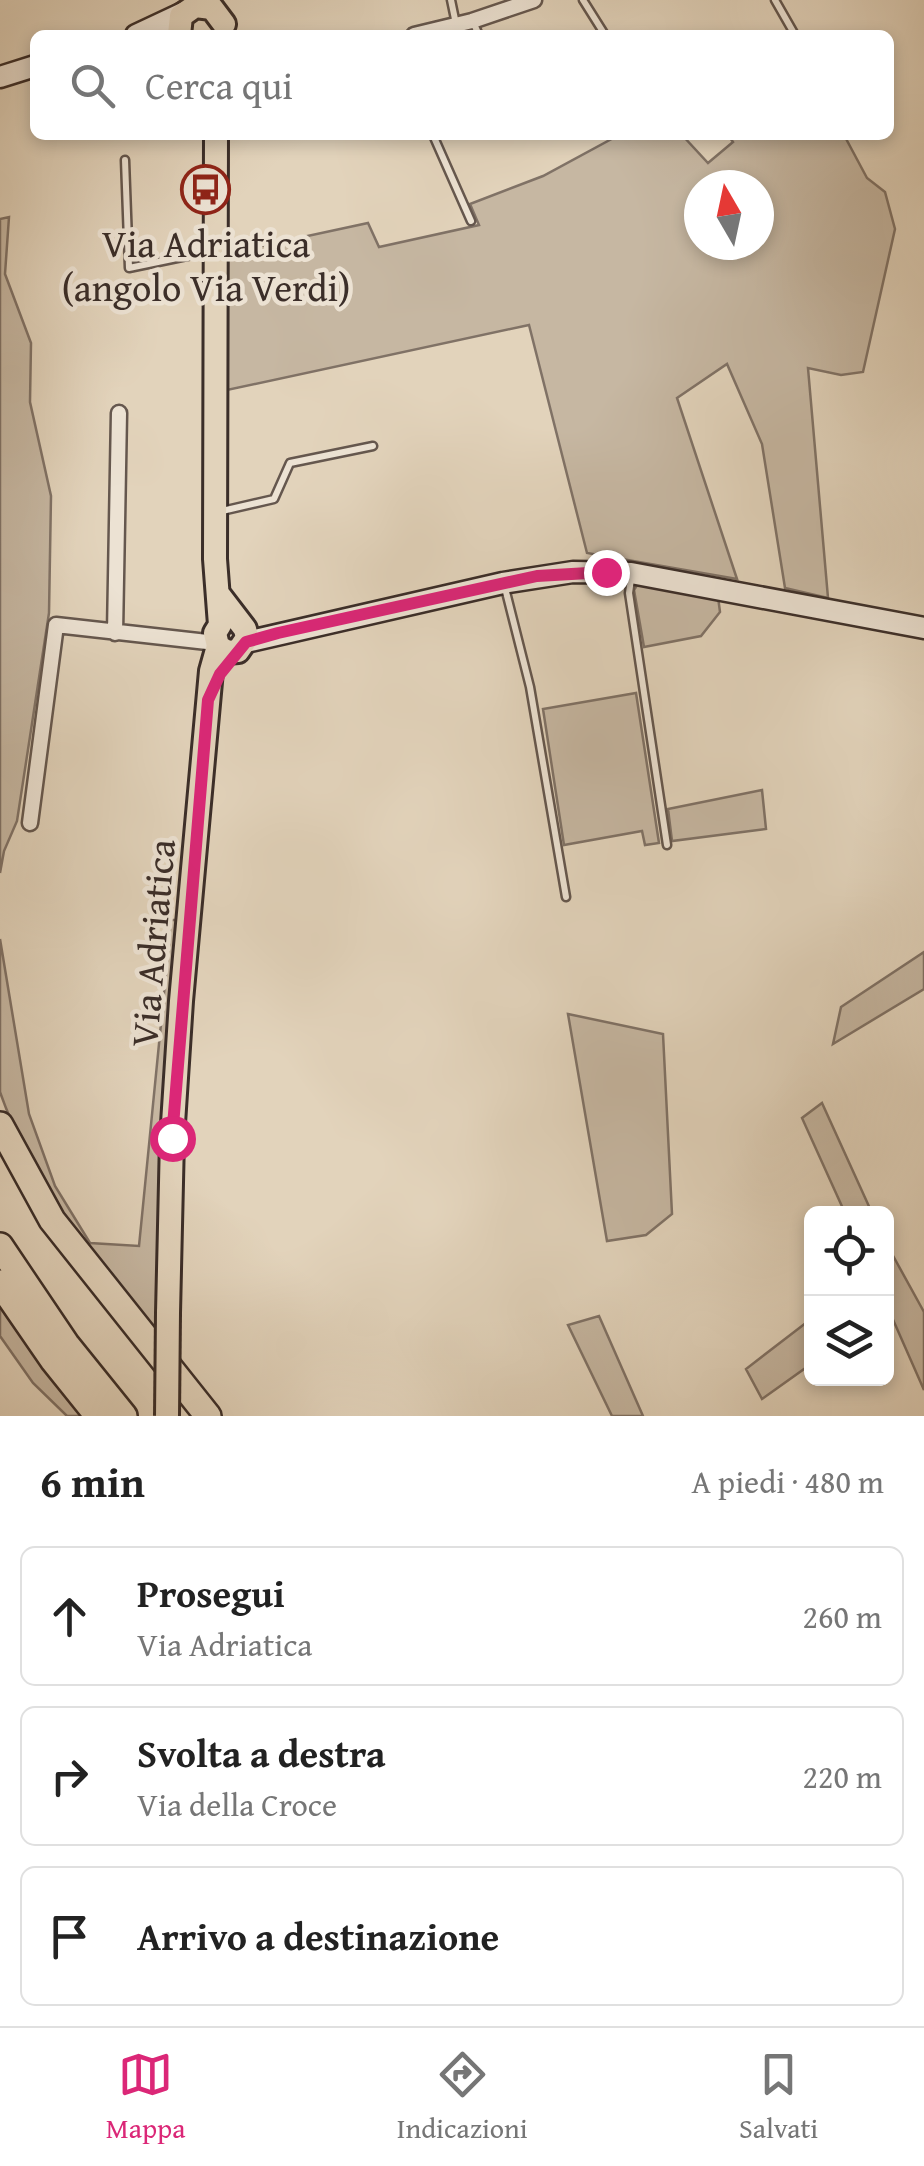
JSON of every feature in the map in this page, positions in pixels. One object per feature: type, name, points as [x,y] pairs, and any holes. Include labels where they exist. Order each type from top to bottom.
[{"type":"highway","points":[[0,1112],[4,1144],[38,1224],[188,1416]]},
{"type":"highway","points":[[4,1144],[52,1220],[208,1416]]},
{"type":"highway","points":[[0,1246],[66,1344],[124,1416]]},
{"type":"highway","points":[[0,1283],[53,1360],[98,1416]]},
{"type":"main road","points":[[223,30],[224,0]]},
{"type":"main road","points":[[148,30],[212,8],[223,30]]},
{"type":"main road","points":[[0,76],[30,67]]},
{"type":"main road","name":"Via Adriatica","points":[[167,1416],[173,1119],[212,663],[232,636],[217,592],[216,140]]},
{"type":"main road","points":[[232,636],[278,633],[504,583],[572,572],[631,573],[924,628]]},
{"type":"street","points":[[469,27],[534,0]]},
{"type":"street","points":[[115,634],[118,413]]},
{"type":"street","points":[[30,822],[56,625],[115,634],[232,636]]},
{"type":"lane","points":[[451,0],[469,27]]},
{"type":"lane","points":[[583,0],[601,30]]},
{"type":"lane","points":[[775,0],[792,30]]},
{"type":"lane","points":[[435,140],[471,221]]},
{"type":"lane","points":[[125,160],[129,268],[218,250]]},
{"type":"lane","points":[[216,512],[274,499],[290,463],[373,446]]},
{"type":"lane","points":[[631,573],[630,593],[666,844]]},
{"type":"lane","points":[[504,583],[530,688],[566,897]]},
{"type":"shaded area","points":[[610,140],[687,140],[708,163],[732,140],[847,140],[867,178],[885,192],[895,229],[863,372],[841,375],[808,368],[828,598],[785,588],[762,444],[727,364],[677,398],[737,579],[587,553],[529,325],[227,390],[228,253],[368,223],[379,247],[479,225],[470,204],[543,176]]},
{"type":"shaded area","points":[[9,217],[5,274],[31,343],[30,402],[51,496],[49,613],[17,821],[4,851],[0,873],[0,219]]},
{"type":"shaded area","points":[[639,582],[718,597],[720,612],[701,636],[644,647],[634,590]]},
{"type":"shaded area","points":[[636,693],[659,843],[645,845],[642,831],[564,845],[543,709]]},
{"type":"shaded area","points":[[762,790],[766,829],[672,841],[668,809]]},
{"type":"shaded area","points":[[167,920],[177,920],[157,1344],[49,1193],[0,1092],[0,939],[29,1114],[55,1186],[90,1243],[139,1246],[167,963],[163,959]]},
{"type":"shaded area","points":[[924,952],[924,989],[833,1044],[841,1007]]},
{"type":"shaded area","points":[[568,1014],[663,1034],[672,1214],[646,1235],[607,1241]]},
{"type":"shaded area","points":[[822,1103],[869,1206],[842,1206],[802,1118]]},
{"type":"shaded area","points":[[894,1258],[924,1312],[924,1390],[894,1322]]},
{"type":"shaded area","points":[[0,1303],[82,1416],[67,1416],[33,1383],[0,1336]]},
{"type":"shaded area","points":[[599,1316],[643,1416],[612,1416],[568,1325]]},
{"type":"shaded area","points":[[804,1324],[804,1369],[762,1399],[746,1369]]},
{"type":"place","name":"Via Adriatica (angolo Via Verdi)","points":[[206,189]]},
{"type":"route","points":[[172,1138],[208,700],[226,666],[246,642],[278,633],[537,576],[606,572]]}]
